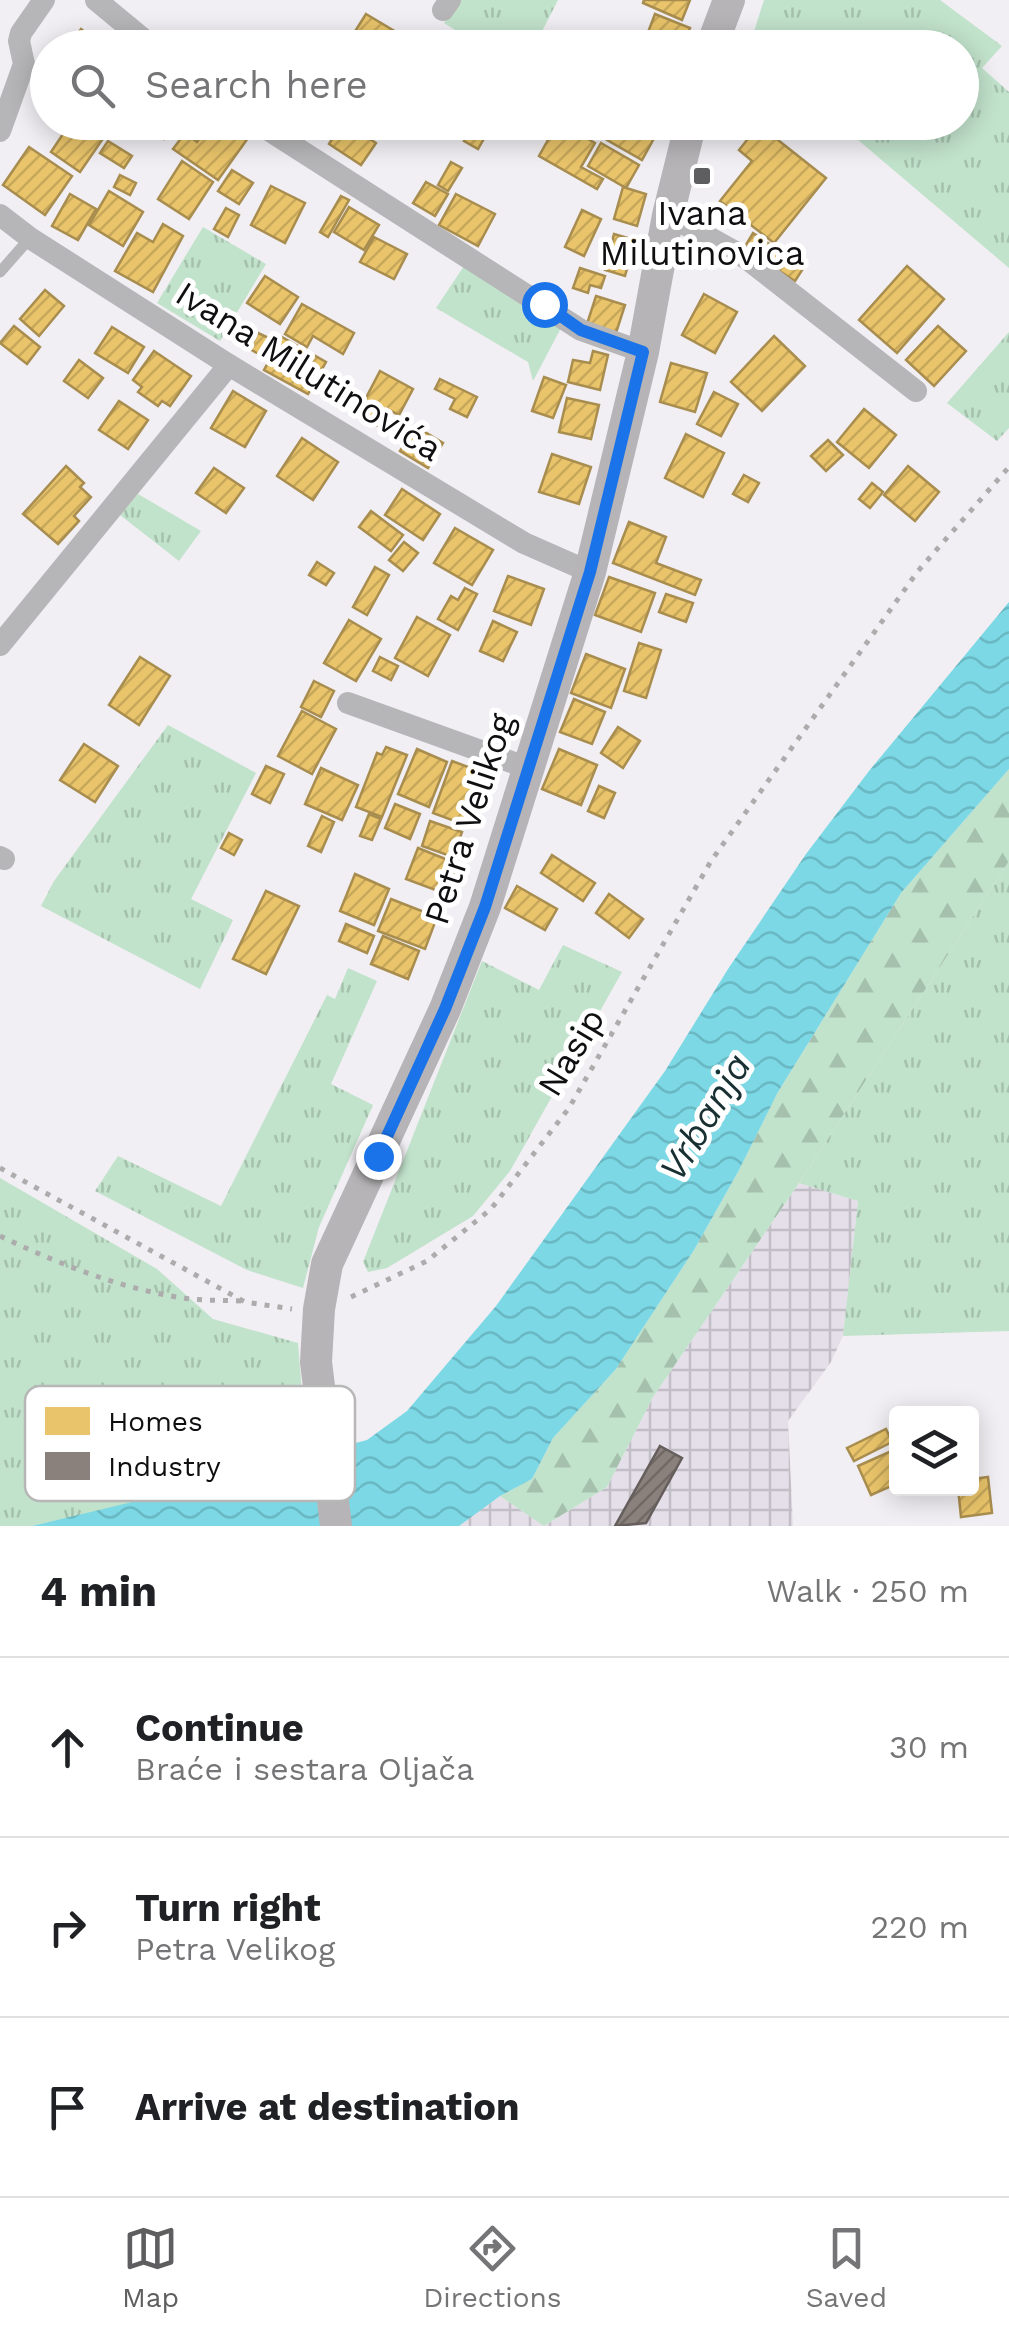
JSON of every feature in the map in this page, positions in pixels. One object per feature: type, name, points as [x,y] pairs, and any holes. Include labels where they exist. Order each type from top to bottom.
[{"type":"street","points":[[0,130],[24,64],[21,33],[44,0]]},
{"type":"street","points":[[96,0],[132,30]]},
{"type":"street","points":[[718,30],[728,0]]},
{"type":"street","points":[[284,140],[581,330],[643,352]]},
{"type":"street","name":"Petra Velikog","points":[[323,1386],[317,1324],[328,1264],[445,1009],[485,907],[590,572],[643,352],[668,215],[687,140]]},
{"type":"street","name":"Ivana Milutinovića","points":[[0,215],[229,365],[524,544],[590,572]]},
{"type":"street","points":[[668,215],[746,258],[916,391]]},
{"type":"street","points":[[0,646],[229,365]]},
{"type":"street","points":[[348,703],[528,768]]},
{"type":"street","name":"Petra Velikog","points":[[334,1501],[336,1526]]},
{"type":"lane","points":[[0,272],[30,238]]},
{"type":"path","name":"Nasip","points":[[0,1168],[245,1302],[305,1311],[317,1324],[339,1303],[427,1260],[490,1209],[569,1108],[711,861],[918,571],[1009,466]]},
{"type":"path","points":[[0,1236],[58,1264],[115,1283],[173,1297],[245,1302]]},
{"type":"shaded area","points":[[799,1183],[858,1201],[843,1336],[831,1362],[788,1421],[793,1526],[544,1526],[607,1487],[653,1397]]},
{"type":"shaded area","points":[[500,1496],[544,1526],[459,1526]]},
{"type":"green space","points":[[459,0],[558,0],[543,30],[455,30],[444,23]]},
{"type":"green space","points":[[764,0],[940,0],[1002,46],[982,68],[1009,92],[1009,268],[858,140],[979,140],[979,30],[754,30]]},
{"type":"green space","points":[[203,227],[266,264],[220,341],[157,303]]},
{"type":"green space","points":[[464,266],[562,326],[533,381],[528,362],[436,308]]},
{"type":"green space","points":[[1009,332],[1009,428],[997,441],[947,403]]},
{"type":"green space","points":[[138,494],[201,531],[179,561],[120,515]]},
{"type":"green space","points":[[168,725],[256,773],[191,899],[233,920],[200,989],[41,906],[54,881]]},
{"type":"green space","points":[[1009,769],[1009,861],[799,1183],[653,1397],[607,1487],[544,1526],[500,1496],[532,1479],[553,1438],[616,1369],[694,1250],[778,1092],[901,893]]},
{"type":"green space","points":[[1009,861],[1009,1331],[843,1336],[858,1201],[799,1183]]},
{"type":"green space","points":[[563,945],[622,972],[510,1171],[473,1216],[387,1268],[368,1272],[363,1262],[482,961],[539,990]]},
{"type":"green space","points":[[348,968],[377,981],[331,1084],[373,1105],[319,1227],[303,1288],[247,1270],[95,1191],[118,1156],[221,1206],[327,995],[335,999]]},
{"type":"green space","points":[[0,1178],[157,1269],[213,1319],[298,1343],[301,1386],[25,1386],[25,1501],[143,1501],[32,1526],[0,1526]]},
{"type":"water","name":"Vrbanja","points":[[1009,602],[1009,769],[901,893],[778,1092],[694,1250],[616,1369],[553,1438],[532,1479],[500,1496],[459,1526],[32,1526],[136,1501],[355,1501],[355,1443],[367,1440],[407,1411],[496,1306],[665,1071],[806,854],[869,771]]},
{"type":"building: Homes","points":[[690,0],[682,20],[643,3]]},
{"type":"building: Homes","points":[[366,14],[393,30],[356,30]]},
{"type":"building: Homes","points":[[655,14],[690,28],[689,30],[649,30]]},
{"type":"building: Homes","points":[[59,140],[102,140],[80,172],[51,152]]},
{"type":"building: Homes","points":[[180,140],[247,140],[218,180],[173,149]]},
{"type":"building: Homes","points":[[332,140],[376,143],[361,165],[329,144]]},
{"type":"building: Homes","points":[[465,140],[483,140],[478,149]]},
{"type":"building: Homes","points":[[548,140],[590,140],[595,143],[581,167],[603,179],[597,189],[539,156]]},
{"type":"building: Homes","points":[[607,140],[653,140],[642,160]]},
{"type":"building: Homes","points":[[747,140],[778,140],[826,178],[774,243],[720,201],[752,161],[739,150]]},
{"type":"building: Homes","points":[[108,141],[132,156],[124,168],[100,153]]},
{"type":"building: Homes","points":[[601,143],[639,165],[626,188],[588,166]]},
{"type":"building: Homes","points":[[29,147],[72,176],[45,215],[3,185]]},
{"type":"building: Homes","points":[[182,161],[213,182],[189,219],[158,199]]},
{"type":"building: Homes","points":[[451,162],[462,168],[448,191],[438,185]]},
{"type":"building: Homes","points":[[232,170],[253,183],[239,204],[218,191]]},
{"type":"building: Homes","points":[[120,175],[136,183],[130,195],[114,187]]},
{"type":"building: Homes","points":[[426,182],[448,194],[435,216],[413,203]]},
{"type":"building: Homes","points":[[271,186],[305,203],[285,243],[251,225]]},
{"type":"building: Homes","points":[[623,187],[646,194],[637,226],[614,219]]},
{"type":"building: Homes","points":[[109,191],[143,212],[123,246],[89,225]]},
{"type":"building: Homes","points":[[70,194],[96,209],[78,240],[52,226]]},
{"type":"building: Homes","points":[[456,194],[495,214],[478,246],[439,225]]},
{"type":"building: Homes","points":[[341,196],[349,200],[328,237],[320,232]]},
{"type":"building: Homes","points":[[349,207],[379,225],[364,250],[334,232]]},
{"type":"building: Homes","points":[[226,208],[239,215],[228,237],[214,229]]},
{"type":"building: Homes","points":[[582,210],[601,219],[584,256],[565,247]]},
{"type":"building: Homes","points":[[163,224],[183,236],[153,292],[115,271],[137,233],[153,242]]},
{"type":"building: Homes","points":[[753,233],[804,267],[795,281],[744,248]]},
{"type":"building: Homes","points":[[614,234],[635,240],[625,276],[605,270]]},
{"type":"building: Homes","points":[[374,237],[407,254],[394,279],[360,262]]},
{"type":"building: Homes","points":[[907,266],[944,299],[897,353],[859,320]]},
{"type":"building: Homes","points":[[580,268],[605,276],[601,288],[590,285],[588,293],[573,288]]},
{"type":"building: Homes","points":[[265,276],[298,297],[280,324],[247,303]]},
{"type":"building: Homes","points":[[45,290],[64,306],[39,336],[20,319]]},
{"type":"building: Homes","points":[[704,294],[737,312],[715,353],[682,335]]},
{"type":"building: Homes","points":[[596,296],[625,305],[615,336],[586,327]]},
{"type":"building: Homes","points":[[302,304],[354,333],[343,354],[313,336],[307,347],[285,334]]},
{"type":"building: Homes","points":[[14,326],[40,347],[27,364],[0,343]]},
{"type":"building: Homes","points":[[938,326],[966,351],[934,386],[906,360]]},
{"type":"building: Homes","points":[[112,327],[144,347],[128,373],[95,353]]},
{"type":"building: Homes","points":[[258,333],[271,339],[262,356],[250,349]]},
{"type":"building: Homes","points":[[774,336],[805,366],[762,411],[731,382]]},
{"type":"building: Homes","points":[[282,337],[326,362],[308,394],[264,370]]},
{"type":"building: Homes","points":[[154,351],[191,376],[170,406],[162,401],[158,406],[138,392],[142,387],[133,380]]},
{"type":"building: Homes","points":[[593,351],[608,355],[600,390],[568,382],[573,360],[590,363]]},
{"type":"building: Homes","points":[[79,360],[103,378],[88,398],[64,381]]},
{"type":"building: Homes","points":[[671,363],[707,373],[695,412],[660,402]]},
{"type":"building: Homes","points":[[380,371],[413,389],[399,415],[387,409],[378,426],[357,415]]},
{"type":"building: Homes","points":[[544,377],[566,385],[553,418],[532,411]]},
{"type":"building: Homes","points":[[440,379],[477,397],[467,417],[450,409],[455,399],[435,389]]},
{"type":"building: Homes","points":[[233,391],[266,411],[245,447],[211,428]]},
{"type":"building: Homes","points":[[714,392],[738,404],[721,436],[697,424]]},
{"type":"building: Homes","points":[[567,398],[599,405],[591,439],[559,432]]},
{"type":"building: Homes","points":[[119,401],[148,420],[128,449],[99,430]]},
{"type":"building: Homes","points":[[864,409],[896,435],[869,468],[837,442]]},
{"type":"building: Homes","points":[[415,426],[443,443],[428,468],[400,451]]},
{"type":"building: Homes","points":[[686,434],[724,453],[703,497],[665,478]]},
{"type":"building: Homes","points":[[302,438],[338,462],[313,500],[277,476]]},
{"type":"building: Homes","points":[[828,440],[843,455],[826,471],[811,456]]},
{"type":"building: Homes","points":[[552,454],[591,467],[579,504],[539,492]]},
{"type":"building: Homes","points":[[66,466],[84,483],[80,487],[91,497],[74,516],[79,521],[58,544],[23,514]]},
{"type":"building: Homes","points":[[908,466],[939,492],[915,521],[884,495]]},
{"type":"building: Homes","points":[[214,468],[244,488],[226,513],[196,493]]},
{"type":"building: Homes","points":[[744,475],[759,483],[748,502],[733,494]]},
{"type":"building: Homes","points":[[872,483],[883,492],[870,508],[859,499]]},
{"type":"building: Homes","points":[[402,489],[440,514],[423,540],[385,515]]},
{"type":"building: Homes","points":[[371,511],[403,535],[391,551],[359,527]]},
{"type":"building: Homes","points":[[629,522],[666,537],[656,563],[701,580],[695,595],[613,563]]},
{"type":"building: Homes","points":[[455,528],[493,550],[472,585],[434,563]]},
{"type":"building: Homes","points":[[404,542],[418,553],[403,571],[389,560]]},
{"type":"building: Homes","points":[[317,562],[334,573],[326,585],[309,575]]},
{"type":"building: Homes","points":[[375,567],[389,575],[367,615],[353,607]]},
{"type":"building: Homes","points":[[508,576],[544,589],[531,625],[494,611]]},
{"type":"building: Homes","points":[[609,577],[655,593],[641,632],[595,615]]},
{"type":"building: Homes","points":[[465,588],[477,594],[458,630],[438,619],[451,596],[458,600]]},
{"type":"building: Homes","points":[[666,594],[693,603],[686,622],[659,612]]},
{"type":"building: Homes","points":[[417,617],[450,635],[428,676],[395,658]]},
{"type":"building: Homes","points":[[349,620],[381,639],[356,681],[324,663]]},
{"type":"building: Homes","points":[[493,621],[517,632],[503,661],[480,651]]},
{"type":"building: Homes","points":[[639,643],[661,650],[646,698],[624,691]]},
{"type":"building: Homes","points":[[586,654],[625,669],[611,708],[571,693]]},
{"type":"building: Homes","points":[[140,657],[170,676],[139,725],[109,705]]},
{"type":"building: Homes","points":[[380,657],[398,666],[391,680],[373,671]]},
{"type":"building: Homes","points":[[314,681],[334,691],[321,717],[301,707]]},
{"type":"building: Homes","points":[[574,699],[605,712],[592,744],[560,732]]},
{"type":"building: Homes","points":[[302,711],[336,729],[312,774],[278,756]]},
{"type":"building: Homes","points":[[618,727],[640,741],[623,768],[601,753]]},
{"type":"building: Homes","points":[[84,744],[118,766],[95,802],[60,780]]},
{"type":"building: Homes","points":[[386,747],[407,755],[382,817],[356,807],[377,753],[382,755]]},
{"type":"building: Homes","points":[[417,749],[447,762],[429,807],[398,794]]},
{"type":"building: Homes","points":[[559,749],[597,765],[581,805],[542,789]]},
{"type":"building: Homes","points":[[452,761],[487,774],[468,826],[433,813]]},
{"type":"building: Homes","points":[[266,766],[284,774],[270,803],[252,794]]},
{"type":"building: Homes","points":[[321,768],[358,785],[342,820],[305,804]]},
{"type":"building: Homes","points":[[599,786],[615,793],[604,818],[588,811]]},
{"type":"building: Homes","points":[[395,804],[420,814],[410,839],[385,828]]},
{"type":"building: Homes","points":[[369,814],[381,819],[372,840],[360,836]]},
{"type":"building: Homes","points":[[322,816],[334,822],[321,852],[308,846]]},
{"type":"building: Homes","points":[[430,821],[462,832],[453,857],[422,846]]},
{"type":"building: Homes","points":[[229,833],[242,840],[234,855],[221,848]]},
{"type":"building: Homes","points":[[418,848],[458,864],[446,894],[406,879]]},
{"type":"building: Homes","points":[[552,855],[595,883],[583,901],[541,873]]},
{"type":"building: Homes","points":[[355,874],[389,889],[374,925],[340,911]]},
{"type":"building: Homes","points":[[517,886],[557,909],[545,930],[505,908]]},
{"type":"building: Homes","points":[[266,891],[299,906],[266,974],[233,959]]},
{"type":"building: Homes","points":[[609,894],[643,919],[629,938],[596,913]]},
{"type":"building: Homes","points":[[391,899],[437,917],[425,949],[378,931]]},
{"type":"building: Homes","points":[[346,924],[374,936],[367,953],[339,941]]},
{"type":"building: Homes","points":[[383,936],[419,951],[408,979],[371,964]]},
{"type":"building: Homes","points":[[886,1429],[889,1436],[889,1444],[854,1461],[847,1448]]},
{"type":"building: Homes","points":[[889,1452],[889,1487],[871,1495],[858,1466]]},
{"type":"building: Homes","points":[[988,1477],[992,1513],[961,1517],[959,1496],[979,1496],[979,1478]]},
{"type":"building: Industry","points":[[660,1446],[682,1458],[646,1523],[615,1526]]},
{"type":"place","name":"Ivana Milutinovica","points":[[702,176]]},
{"type":"route","points":[[378,1156],[445,1009],[485,907],[590,572],[643,352],[581,330],[544,304]]}]
